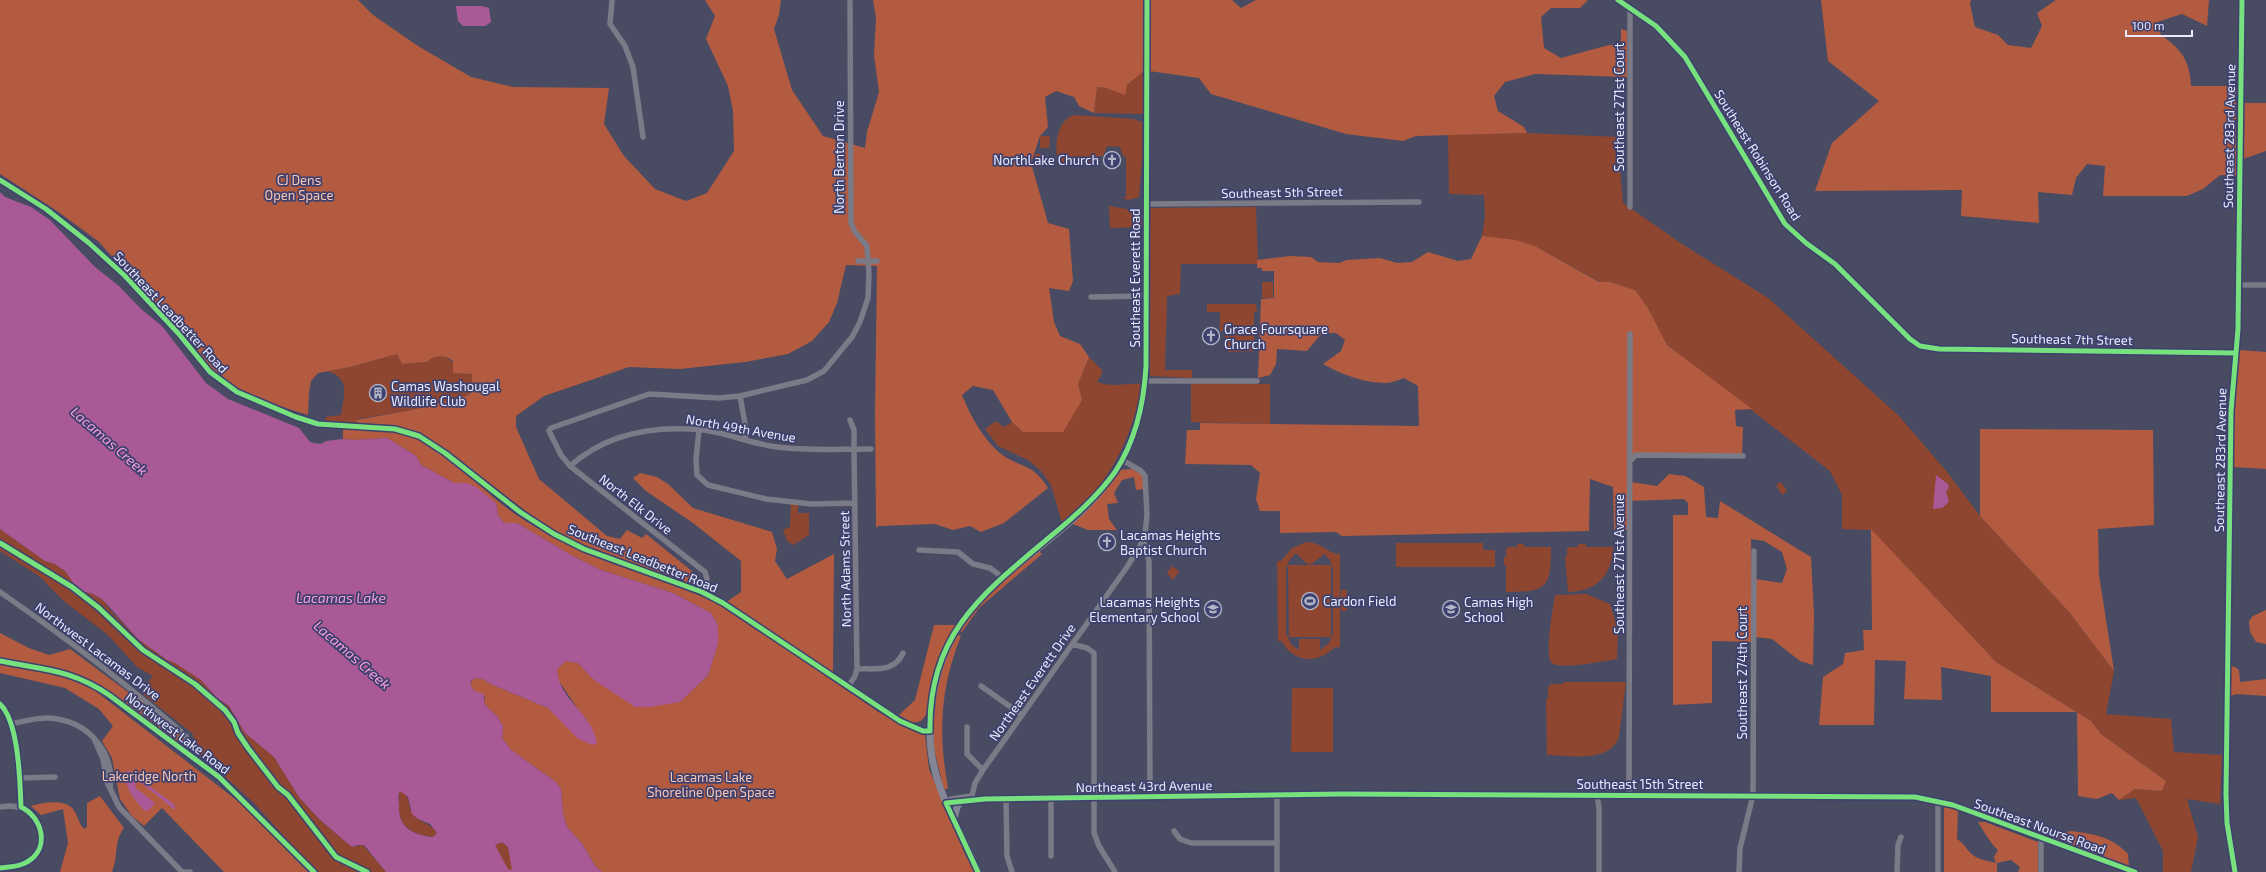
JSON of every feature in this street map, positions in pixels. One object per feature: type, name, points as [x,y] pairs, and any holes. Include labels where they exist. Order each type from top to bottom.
[{"type":"main road","name":"Southeast Everett Road","points":[[978,872],[946,803],[935,770],[930,731],[936,679],[948,645],[971,608],[1002,577],[1061,528],[1098,493],[1122,460],[1138,425],[1145,381],[1147,0]]},
{"type":"main road","name":"Northwest Lake Road","points":[[0,661],[52,669],[92,684],[185,751],[241,797],[314,872]]},
{"type":"main road","points":[[954,819],[957,807],[961,801]]},
{"type":"street","points":[[612,0],[610,24],[625,46],[633,67],[643,137]]},
{"type":"street","name":"Southeast Robinson Road","points":[[1618,0],[1665,34],[1686,59],[1785,224],[1806,243],[1835,264],[1910,339]]},
{"type":"street","name":"Southeast 283rd Avenue","points":[[2236,872],[2226,809],[2231,411],[2238,285],[2242,0]]},
{"type":"street","name":"North Benton Drive","points":[[549,430],[551,428],[649,394],[719,398],[740,396],[807,380],[831,365],[852,337],[863,314],[869,289],[869,261],[868,246],[855,232],[851,223],[850,2]]},
{"type":"street","name":"Southeast 271st Court","points":[[1630,8],[1630,207]]},
{"type":"street","name":"Southeast Leadbetter Road","points":[[0,180],[51,213],[90,243],[125,276],[178,333],[210,372],[237,392],[296,417],[318,424],[395,429],[415,435],[445,453],[520,512],[554,534],[584,549],[702,592],[738,612],[904,724],[923,731],[930,731]]},
{"type":"street","name":"Southeast 5th Street","points":[[1145,204],[1420,202]]},
{"type":"street","points":[[858,261],[877,261]]},
{"type":"street","points":[[2238,285],[2266,285]]},
{"type":"street","points":[[1091,297],[1146,296]]},
{"type":"street","name":"Southeast 271st Avenue","points":[[1629,795],[1630,334]]},
{"type":"street","name":"Southeast 7th Street","points":[[1910,339],[1920,346],[1935,349],[2235,353]]},
{"type":"street","points":[[1145,381],[1256,381]]},
{"type":"street","points":[[740,396],[746,429],[745,440]]},
{"type":"street","name":"North Adams Street","points":[[848,687],[855,676],[857,668],[854,430],[850,420]]},
{"type":"street","name":"North 49th Avenue","points":[[570,466],[585,452],[644,430],[662,428],[699,430],[793,449],[871,449]]},
{"type":"street","name":"North Elk Drive","points":[[549,430],[561,454],[570,466],[705,572],[707,579],[702,592]]},
{"type":"street","points":[[699,430],[696,466],[697,475],[708,486],[779,502],[812,504],[855,503]]},
{"type":"street","points":[[1630,461],[1636,455],[1742,456]]},
{"type":"street","name":"Northeast Everett Drive","points":[[972,796],[975,783],[983,770],[1127,567],[1143,539],[1147,515],[1145,476],[1141,471],[1122,460]]},
{"type":"street","points":[[1143,539],[1149,561],[1150,796]]},
{"type":"street","points":[[919,550],[958,552],[973,564],[990,568],[1002,577]]},
{"type":"street","name":"Southeast 274th Court","points":[[1739,872],[1740,848],[1753,795],[1754,552]]},
{"type":"street","name":"Northwest Lacamas Drive","points":[[0,592],[70,642],[144,700],[186,736],[188,742],[185,751]]},
{"type":"street","points":[[1072,644],[1087,648],[1094,653],[1094,833],[1099,846],[1115,872]]},
{"type":"street","points":[[857,668],[888,667],[898,662],[903,653]]},
{"type":"street","points":[[981,686],[1022,715]]},
{"type":"street","points":[[0,704],[8,713],[21,778],[55,777]]},
{"type":"street","points":[[11,724],[43,718],[57,719],[83,729],[100,744],[108,759],[112,779],[110,788],[113,797],[123,812],[182,872],[190,872]]},
{"type":"street","points":[[967,727],[967,754],[983,770]]},
{"type":"street","name":"Southeast 15th Street","points":[[1342,794],[1753,795],[1903,797],[1938,801]]},
{"type":"street","name":"Northeast 43rd Avenue","points":[[946,803],[985,799],[1342,794]]},
{"type":"street","points":[[1597,794],[1599,808],[1598,872]]},
{"type":"street","name":"Northeast 43rd Avenue","points":[[946,803],[951,799],[972,796],[985,799]]},
{"type":"street","points":[[1277,796],[1277,872]]},
{"type":"street","points":[[1006,799],[1007,856],[1012,872]]},
{"type":"street","points":[[1051,799],[1052,856]]},
{"type":"street","points":[[1938,801],[1938,872]]},
{"type":"street","name":"Southeast Nourse Road","points":[[1938,801],[2042,838],[2126,871],[2135,872]]},
{"type":"street","points":[[0,807],[16,806],[27,810],[37,820],[41,834],[40,845],[33,858],[17,866],[0,868]]},
{"type":"street","points":[[1174,831],[1180,839],[1191,843],[1277,843]]},
{"type":"street","points":[[1897,872],[1898,845],[1901,837]]},
{"type":"street","points":[[2041,872],[2042,838]]},
{"type":"shaded area","points":[[1144,71],[1143,114],[1094,113],[1097,87],[1106,88],[1124,94],[1127,85]]},
{"type":"shaded area","points":[[1075,115],[1134,119],[1142,122],[1142,159],[1139,197],[1128,200],[1123,198],[1126,196],[1126,157],[1123,156],[1120,147],[1107,146],[1103,156],[1098,156],[1097,165],[1061,165],[1061,156],[1057,156],[1057,137],[1061,126],[1065,121],[1069,117]]},
{"type":"shaded area","points":[[1527,133],[1617,137],[1623,203],[1682,244],[1768,298],[1899,416],[1947,472],[1980,516],[2069,612],[2114,671],[2106,714],[2171,719],[2174,752],[2222,755],[2220,804],[2187,799],[2198,837],[2191,872],[2163,872],[2163,851],[2136,798],[2119,800],[2135,789],[2162,791],[2166,781],[2101,734],[2091,721],[1996,662],[1871,530],[1842,529],[1842,495],[1830,471],[1667,345],[1648,308],[1635,290],[1610,282],[1600,282],[1535,246],[1482,236],[1485,217],[1484,195],[1449,194],[1448,135]]},
{"type":"shaded area","points":[[1040,136],[1050,136],[1049,148],[1040,148]]},
{"type":"shaded area","points":[[1035,154],[1042,154],[1042,167],[1035,167]]},
{"type":"shaded area","points":[[1109,206],[1138,211],[1142,215],[1142,227],[1110,228]]},
{"type":"shaded area","points":[[1256,207],[1258,264],[1181,264],[1180,294],[1167,296],[1165,370],[1192,370],[1192,378],[1150,376],[1149,208]]},
{"type":"shaded area","points":[[1262,282],[1273,282],[1273,298],[1262,298]]},
{"type":"shaded area","points":[[1207,304],[1256,304],[1257,312],[1254,312],[1254,351],[1228,352],[1228,349],[1225,349],[1225,331],[1220,331],[1220,312],[1207,312]]},
{"type":"shaded area","points":[[397,354],[402,364],[427,362],[438,356],[447,358],[462,374],[472,374],[472,388],[469,395],[412,410],[357,419],[357,423],[324,421],[326,417],[341,415],[344,394],[343,383],[335,375],[328,371],[350,367]]},
{"type":"shaded area","points":[[1089,357],[1102,370],[1097,382],[1114,385],[1142,384],[1132,425],[1115,462],[1092,495],[1078,510],[1062,523],[1051,485],[1041,471],[1028,460],[998,446],[985,429],[996,421],[1004,427],[1012,422],[1023,432],[1082,400],[1078,384]]},
{"type":"shaded area","points":[[1191,383],[1270,384],[1270,424],[1191,422]]},
{"type":"shaded area","points":[[1781,482],[1787,491],[1782,495],[1776,485]]},
{"type":"shaded area","points":[[791,502],[798,503],[798,513],[809,513],[809,535],[793,545],[787,541],[783,530],[790,527]]},
{"type":"shaded area","points":[[0,529],[45,561],[55,564],[66,572],[78,590],[93,594],[103,600],[110,610],[138,639],[167,660],[175,663],[201,680],[217,698],[229,706],[245,733],[274,757],[299,797],[319,819],[352,847],[363,845],[386,872],[319,872],[254,803],[200,754],[192,733],[144,695],[142,691],[153,676],[137,667],[108,635],[65,602],[39,576],[0,551]]},
{"type":"shaded area","points":[[1306,542],[1316,544],[1332,552],[1340,554],[1340,647],[1335,648],[1318,658],[1306,659],[1294,655],[1285,647],[1282,641],[1278,641],[1277,561],[1281,561],[1291,549]],"holes":[[[1296,553],[1307,564],[1312,564],[1324,554],[1330,560],[1333,570],[1333,633],[1329,643],[1320,650],[1320,639],[1299,639],[1299,650],[1292,645],[1286,634],[1286,569],[1289,561]]]},
{"type":"shaded area","points":[[1396,543],[1483,543],[1483,550],[1495,550],[1495,567],[1396,567]]},
{"type":"shaded area","points":[[1517,544],[1524,544],[1524,547],[1551,547],[1551,561],[1548,579],[1544,585],[1538,589],[1520,592],[1506,592],[1506,565],[1504,565],[1504,557],[1506,557],[1506,549],[1509,547],[1517,547]]},
{"type":"shaded area","points":[[1578,544],[1586,544],[1586,547],[1613,547],[1612,557],[1606,574],[1595,585],[1587,589],[1568,592],[1565,557],[1567,557],[1567,549],[1570,547],[1578,547]]},
{"type":"shaded area","name":"Cardon Field","points":[[1288,565],[1331,565],[1331,637],[1289,637]]},
{"type":"shaded area","points":[[1172,566],[1179,571],[1173,580],[1167,573]]},
{"type":"shaded area","points":[[1341,590],[1347,590],[1347,611],[1341,611]]},
{"type":"shaded area","points":[[1586,594],[1610,604],[1618,629],[1617,659],[1564,666],[1552,663],[1549,652],[1549,642],[1555,595]]},
{"type":"shaded area","points":[[1563,682],[1626,682],[1619,737],[1614,746],[1607,751],[1598,755],[1588,756],[1547,755],[1546,699],[1548,698],[1548,687],[1551,684],[1563,684]]},
{"type":"shaded area","points":[[1292,688],[1333,688],[1333,752],[1291,752]]},
{"type":"shaded area","points":[[400,790],[407,797],[411,811],[415,817],[434,829],[437,833],[433,837],[414,832],[404,825],[399,814]]},
{"type":"shaded area","points":[[502,842],[508,847],[513,870],[508,870],[494,845]]},
{"type":"green space","name":"CJ Dens Open Space","points":[[0,0],[358,0],[373,15],[418,46],[471,77],[513,87],[609,88],[604,124],[624,156],[655,189],[686,201],[707,193],[734,151],[733,111],[728,86],[706,39],[715,16],[705,0],[781,0],[779,15],[774,29],[792,90],[823,136],[865,148],[867,132],[879,92],[874,55],[876,18],[873,0],[1145,0],[1144,71],[1127,85],[1125,95],[1106,88],[1097,87],[1094,113],[1079,106],[1074,97],[1056,91],[1045,97],[1048,127],[1040,136],[1031,163],[1048,223],[1069,229],[1073,281],[1069,291],[1049,288],[1054,322],[1060,336],[1080,344],[1089,357],[1078,384],[1082,400],[1063,432],[1023,432],[1012,422],[993,390],[973,386],[962,395],[974,420],[991,444],[1004,456],[1033,471],[1043,480],[1048,488],[1004,523],[981,532],[970,526],[953,530],[935,524],[878,526],[876,528],[875,412],[877,266],[846,265],[837,303],[829,322],[812,341],[788,354],[745,362],[680,369],[629,367],[544,396],[516,416],[516,427],[539,479],[607,536],[620,539],[627,530],[642,538],[646,534],[701,579],[701,585],[697,589],[608,557],[551,530],[453,456],[419,434],[398,426],[357,423],[356,420],[412,410],[469,395],[472,388],[472,374],[453,373],[453,361],[447,357],[440,356],[427,362],[402,364],[397,354],[350,367],[318,373],[311,381],[308,415],[260,400],[233,387],[216,374],[196,349],[98,241],[57,211],[0,174]]},
{"type":"green space","points":[[1150,0],[1232,0],[1241,8],[1256,0],[1588,0],[1580,8],[1551,8],[1541,17],[1544,48],[1561,58],[1609,45],[1621,46],[1621,29],[1627,31],[1627,77],[1535,74],[1505,82],[1494,96],[1498,111],[1524,127],[1527,133],[1416,136],[1403,141],[1346,134],[1211,94],[1199,78],[1149,71]]},
{"type":"green space","points":[[1821,0],[1971,0],[1970,4],[1975,27],[1998,35],[2008,45],[2031,48],[2042,26],[2037,13],[2056,0],[2209,0],[2207,26],[2182,14],[2157,22],[2161,35],[2174,45],[2183,56],[2189,69],[2191,86],[2236,86],[2236,176],[2220,175],[2203,189],[2187,196],[2103,196],[2105,166],[2087,164],[2076,178],[2072,195],[2038,192],[2039,223],[1961,216],[1962,190],[1815,191],[1832,143],[1879,101],[1828,61]]},
{"type":"green space","points":[[2243,103],[2266,103],[2266,151],[2243,159]]},
{"type":"green space","points":[[1482,236],[1516,240],[1535,246],[1599,282],[1610,282],[1635,290],[1648,308],[1667,345],[1752,409],[1735,410],[1736,426],[1743,427],[1742,454],[1630,454],[1627,530],[1614,530],[1613,487],[1590,479],[1589,531],[1342,536],[1336,532],[1280,533],[1280,511],[1260,511],[1256,499],[1260,473],[1251,465],[1185,464],[1187,430],[1200,430],[1200,423],[1419,426],[1418,386],[1404,378],[1386,383],[1361,380],[1323,364],[1341,351],[1345,340],[1336,333],[1322,333],[1307,351],[1277,349],[1276,364],[1270,375],[1258,378],[1261,299],[1274,298],[1274,271],[1262,271],[1262,268],[1257,268],[1257,260],[1290,256],[1311,257],[1318,262],[1339,263],[1347,260],[1380,258],[1397,263],[1412,262],[1428,252],[1458,261],[1471,259]]},
{"type":"green space","points":[[2239,350],[2266,352],[2266,469],[2233,467],[2234,417]]},
{"type":"green space","name":"Lacamas Lake Shoreline Open Space","points":[[343,428],[395,431],[412,436],[426,443],[452,461],[515,514],[540,530],[584,552],[694,593],[729,610],[750,622],[762,632],[880,713],[925,735],[929,769],[965,854],[975,872],[602,872],[595,866],[583,845],[567,827],[563,814],[561,789],[556,782],[511,750],[502,738],[503,726],[497,716],[484,704],[485,697],[473,690],[470,683],[475,678],[483,679],[491,684],[548,708],[558,716],[578,709],[558,680],[557,669],[566,661],[578,663],[594,680],[680,702],[708,675],[718,643],[718,626],[711,613],[673,593],[601,570],[571,555],[517,523],[504,523],[498,515],[496,503],[467,483],[454,483],[421,465],[416,456],[387,438],[354,440],[343,439]]},
{"type":"green space","points":[[1980,429],[2153,430],[2154,525],[2098,529],[2099,575],[2114,671],[2069,612],[1980,516]]},
{"type":"green space","points":[[1132,469],[1141,473],[1145,489],[1136,490],[1134,477],[1122,480],[1114,493],[1118,503],[1107,504],[1109,519],[1117,530],[1088,530],[1070,523],[1118,470]]},
{"type":"green space","points":[[640,473],[657,477],[668,484],[693,508],[772,532],[777,549],[775,561],[787,579],[834,554],[833,673],[725,603],[741,592],[741,561],[693,523],[646,491],[633,478]]},
{"type":"green space","points":[[1669,474],[1685,476],[1704,487],[1706,517],[1718,518],[1720,501],[1811,557],[1814,615],[1813,665],[1800,661],[1772,639],[1755,637],[1755,579],[1782,583],[1787,569],[1782,552],[1764,541],[1751,539],[1753,642],[1712,641],[1712,703],[1673,705],[1673,515],[1688,515],[1688,503],[1684,499],[1629,501],[1630,482],[1657,486]]},
{"type":"green space","points":[[1871,529],[1996,662],[2077,712],[1991,712],[1991,676],[1941,667],[1942,700],[1904,699],[1906,661],[1875,660],[1874,725],[1819,725],[1823,677],[1843,664],[1845,653],[1864,650],[1863,630],[1872,630]]},
{"type":"green space","points":[[1038,550],[1042,554],[979,608],[962,632],[958,630],[977,603]]},
{"type":"green space","points":[[2266,610],[2266,644],[2256,642],[2250,632],[2249,621],[2253,616]]},
{"type":"green space","points":[[934,625],[956,625],[943,652],[926,715],[921,721],[912,723],[899,715],[915,700]]},
{"type":"green space","points":[[0,633],[29,648],[49,655],[70,649],[136,698],[138,695],[186,739],[185,742],[178,743],[104,689],[81,676],[57,669],[0,660]]},
{"type":"green space","points":[[956,634],[961,636],[949,674],[943,711],[943,749],[948,788],[944,790],[934,749],[933,729],[938,679]]},
{"type":"green space","name":"Lakeridge North","points":[[0,662],[68,677],[89,686],[239,802],[308,872],[224,872],[162,808],[144,826],[132,816],[120,799],[112,758],[102,741],[113,726],[99,709],[65,688],[0,673]]},
{"type":"green space","points":[[2230,666],[2239,670],[2240,682],[2266,679],[2266,696],[2237,694],[2230,696]]},
{"type":"green space","points":[[2077,712],[2091,721],[2101,734],[2166,781],[2162,791],[2135,789],[2119,800],[2112,793],[2097,799],[2078,796]]},
{"type":"green space","points":[[100,796],[124,828],[118,839],[112,872],[60,872],[68,843],[63,809],[41,815],[31,806],[49,802],[67,805],[75,812],[84,829],[87,827],[87,803]]},
{"type":"green space","points":[[1944,806],[1958,810],[1957,839],[1974,856],[1979,858],[1996,863],[1994,857],[1998,850],[1990,841],[1978,822],[1985,822],[2038,842],[2038,872],[2018,872],[2020,867],[2011,860],[1997,863],[1997,872],[1944,872]]},
{"type":"green space","points":[[2071,831],[2102,837],[2116,844],[2128,854],[2129,868],[2045,837]]},
{"type":"water","points":[[456,6],[482,6],[489,8],[491,22],[485,26],[463,26],[458,21]]},
{"type":"water","name":"Lacamas Lake","points":[[0,192],[5,197],[31,207],[50,220],[95,267],[119,286],[141,309],[162,326],[206,383],[228,399],[299,428],[310,442],[314,443],[321,444],[326,441],[343,439],[354,440],[387,438],[416,456],[421,465],[454,483],[467,483],[476,487],[496,503],[498,515],[504,523],[517,523],[571,555],[601,570],[673,593],[711,613],[718,626],[718,643],[708,675],[680,702],[650,707],[635,707],[594,680],[578,663],[566,661],[557,669],[559,680],[569,698],[589,723],[594,732],[597,743],[592,745],[577,738],[548,708],[491,684],[483,679],[475,678],[470,682],[473,690],[484,694],[484,704],[497,716],[503,726],[502,738],[511,750],[556,782],[561,789],[563,814],[567,827],[583,845],[595,866],[602,872],[386,872],[364,845],[352,847],[319,819],[299,797],[274,757],[245,733],[229,706],[217,698],[201,680],[175,663],[167,660],[138,639],[103,600],[93,594],[78,590],[66,572],[55,564],[45,561],[0,529]],"holes":[[[400,791],[408,797],[412,814],[418,819],[430,824],[437,833],[433,837],[414,832],[404,825],[399,814],[398,797]],[[502,842],[508,847],[512,870],[508,869],[495,845]]]},
{"type":"water","points":[[1936,475],[1948,484],[1949,488],[1946,491],[1949,502],[1942,508],[1933,509]]},
{"type":"water","points":[[128,770],[175,805],[175,810],[140,782],[135,782],[136,788],[155,803],[149,810],[145,811],[134,798],[127,786],[126,775]]},
{"type":"cycle path","points":[[0,180],[46,209],[89,243],[125,276],[178,333],[210,372],[237,392],[296,417],[318,424],[395,429],[419,436],[445,453],[520,512],[554,534],[584,549],[702,592],[723,603],[900,721],[923,731],[930,731],[932,697],[938,668],[949,642],[964,618],[982,597],[1003,577],[1077,514],[1101,490],[1122,460],[1134,434],[1138,421],[1146,366],[1147,0]]},
{"type":"cycle path","points":[[1618,0],[1656,26],[1685,57],[1785,224],[1806,243],[1835,264],[1910,339],[1920,346],[1939,349],[2235,353]]},
{"type":"cycle path","points":[[2235,872],[2227,823],[2226,794],[2231,411],[2238,329],[2242,0]]},
{"type":"cycle path","points":[[0,543],[72,587],[99,608],[143,650],[195,684],[225,710],[234,722],[238,733],[248,748],[278,787],[288,795],[336,857],[367,872]]},
{"type":"cycle path","points":[[0,661],[69,675],[95,686],[109,695],[219,777],[314,872]]},
{"type":"cycle path","points":[[0,704],[11,724],[15,738],[19,768],[21,807],[34,818],[41,833],[39,849],[27,862],[17,866],[0,868]]},
{"type":"cycle path","points":[[946,803],[985,799],[1342,794],[1915,797],[1953,805],[2135,872]]},
{"type":"cycle path","points":[[946,803],[978,872]]},
{"type":"place","name":"NorthLake Church","points":[[1112,160]]},
{"type":"place","name":"Grace Foursquare Church","points":[[1211,336]]},
{"type":"place","name":"Camas Washougal Wildlife Club","points":[[378,393]]},
{"type":"place","name":"Lacamas Heights Baptist Church","points":[[1107,542]]},
{"type":"place","name":"Cardon Field","points":[[1310,601]]},
{"type":"place","name":"Lacamas Heights Elementary School","points":[[1213,609]]},
{"type":"place","name":"Camas High School","points":[[1451,609]]},
{"type":"water label","name":"Lacamas Creek","points":[[109,441]]},
{"type":"water label","name":"Lacamas Creek","points":[[352,655]]}]
